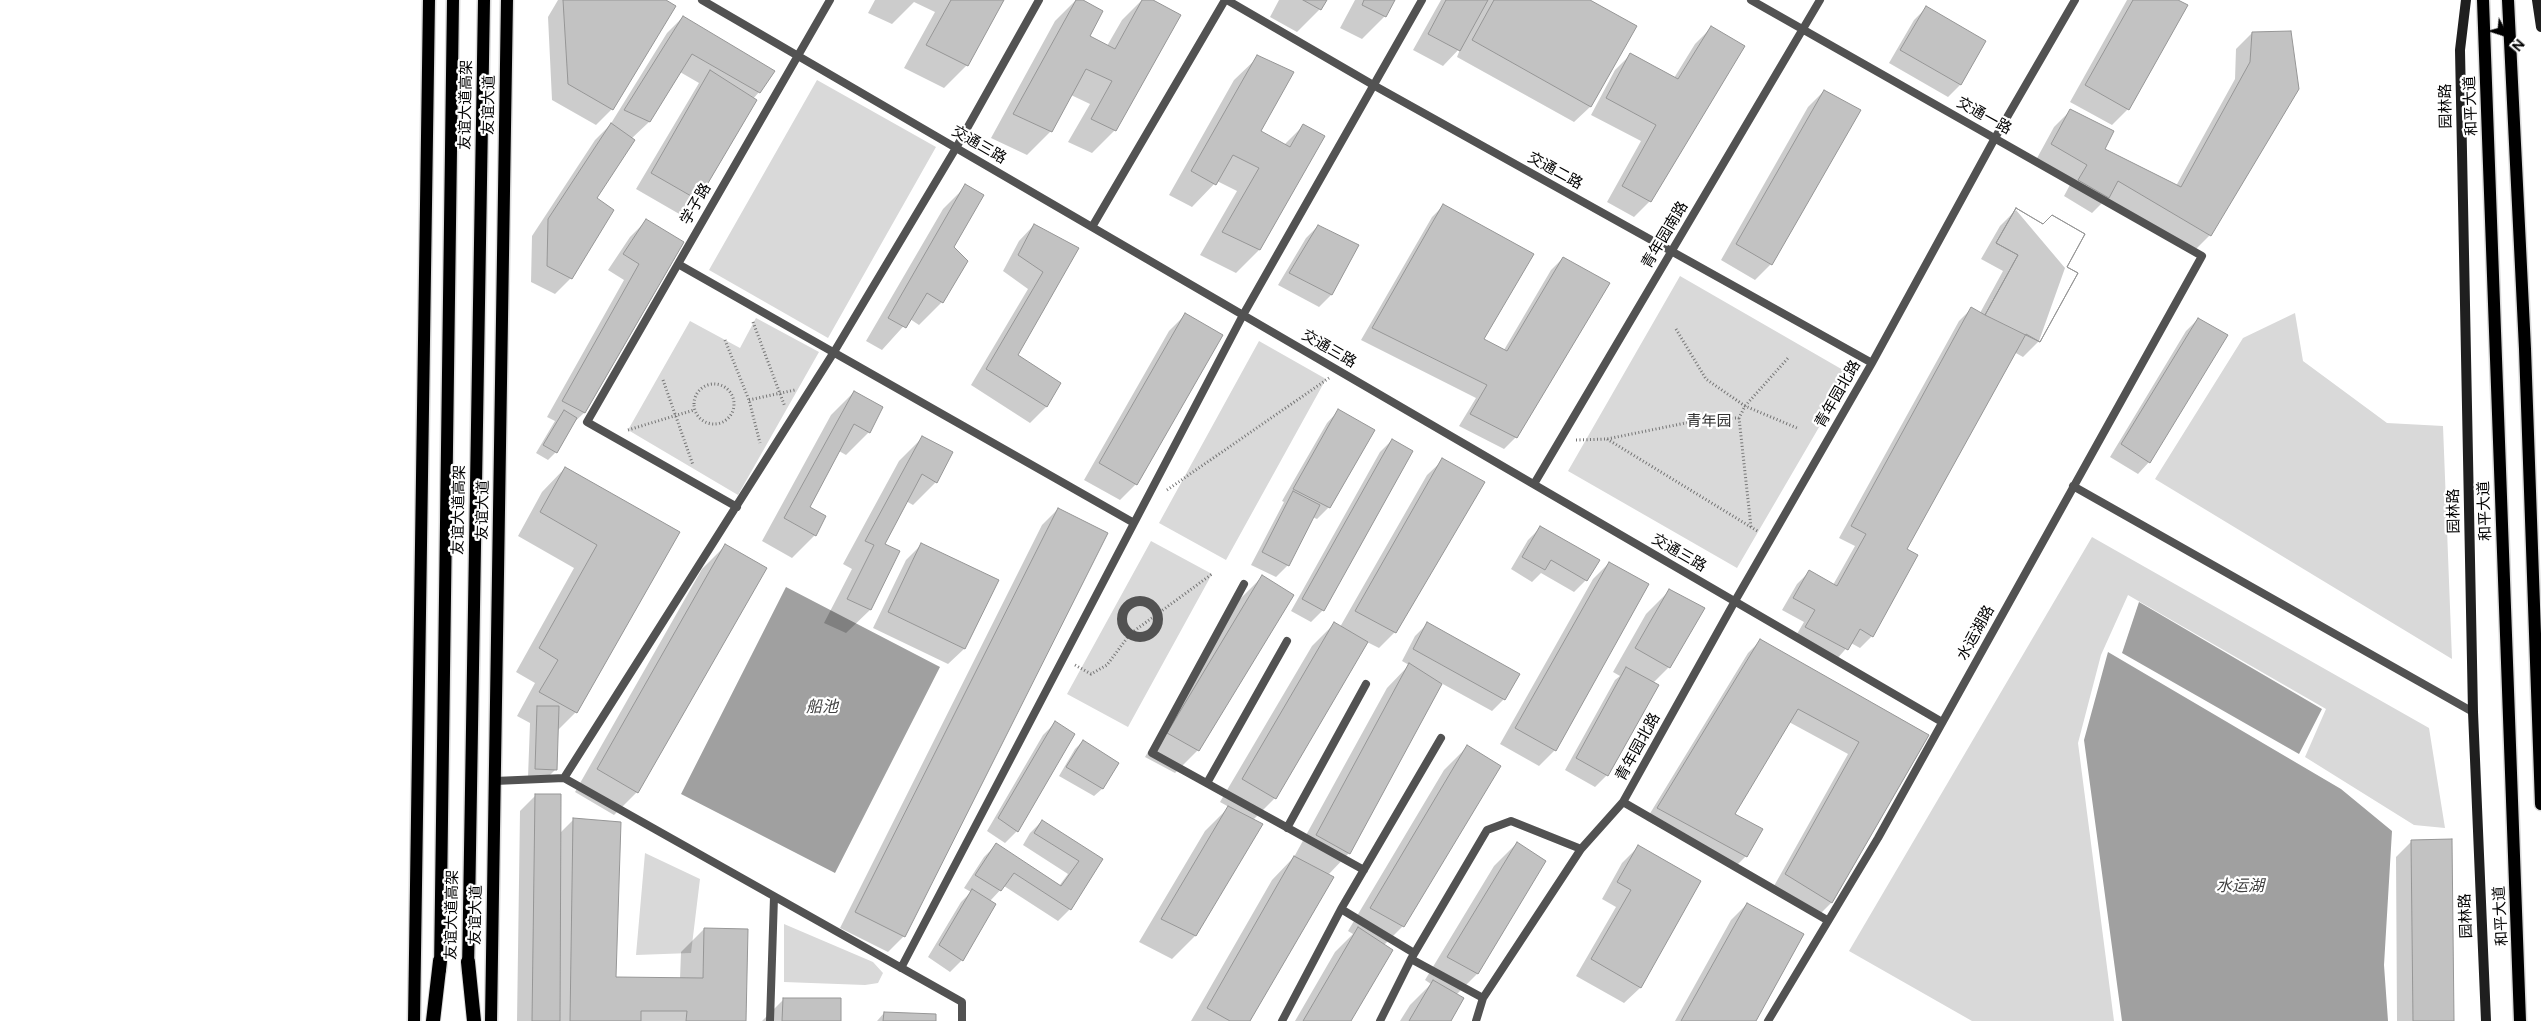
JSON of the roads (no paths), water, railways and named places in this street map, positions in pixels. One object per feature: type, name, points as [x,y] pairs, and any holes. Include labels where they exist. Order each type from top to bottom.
[{"type":"highway","points":[[433,1021],[440,961]]},
{"type":"highway","points":[[468,962],[474,1021]]},
{"type":"main road","points":[[414,1021],[430,0]]},
{"type":"main road","name":"友谊大道高架","points":[[439,1021],[453,0]]},
{"type":"main road","name":"友谊大道高架","points":[[467,1021],[484,0]]},
{"type":"main road","name":"友谊大道","points":[[491,1021],[507,0]]},
{"type":"main road","name":"园林路","points":[[2466,0],[2460,50],[2473,712],[2486,1021]]},
{"type":"main road","name":"和平大道","points":[[2483,0],[2520,1021]]},
{"type":"main road","points":[[2508,0],[2525,349],[2541,804]]},
{"type":"main road","points":[[2537,0],[2541,27]]},
{"type":"street","points":[[1137,601],[1148,602],[1155,607],[1158,615],[1157,626],[1150,634],[1142,637],[1130,634],[1122,620],[1125,609],[1137,601]]},
{"type":"lane","name":"交通三路","points":[[702,0],[1942,722]]},
{"type":"lane","name":"学子路","points":[[737,507],[587,422],[830,0]]},
{"type":"lane","points":[[564,778],[766,463],[834,352],[956,148],[1039,0]]},
{"type":"lane","points":[[1092,227],[1226,0]]},
{"type":"lane","name":"交通二路","points":[[1226,0],[1375,86],[1872,363]]},
{"type":"lane","points":[[901,968],[1243,315],[1375,86],[1422,0]]},
{"type":"lane","name":"交通一路","points":[[1751,0],[2202,256]]},
{"type":"lane","name":"青年园南路","points":[[1534,484],[1820,0]]},
{"type":"lane","name":"青年园北路","points":[[1476,1021],[1483,998],[1581,850],[1623,802],[1770,539],[1872,363],[1995,138],[2075,0]]},
{"type":"lane","name":"水运湖路","points":[[1768,1021],[1878,838],[2202,256]]},
{"type":"lane","points":[[678,264],[1134,523]]},
{"type":"lane","points":[[2073,486],[2473,712]]},
{"type":"lane","points":[[1244,584],[1152,753],[1364,870]]},
{"type":"lane","points":[[1207,783],[1286,641]]},
{"type":"lane","points":[[1287,828],[1366,684]]},
{"type":"lane","points":[[1282,1021],[1341,909],[1441,738]]},
{"type":"lane","points":[[495,781],[564,778],[962,1002],[962,1021]]},
{"type":"lane","points":[[1623,802],[1827,920]]},
{"type":"lane","points":[[1380,1021],[1413,956],[1487,830],[1511,821],[1581,850]]},
{"type":"lane","points":[[770,1021],[774,896]]},
{"type":"lane","points":[[1341,909],[1413,956],[1483,998]]},
{"type":"water","name":"船池","points":[[786,587],[940,667],[835,873],[681,794]]},
{"type":"water","points":[[2139,602],[2322,709],[2299,754],[2122,653]]},
{"type":"water","name":"水运湖","points":[[2108,652],[2341,789],[2392,831],[2384,965],[2388,1021],[2122,1021],[2084,740]]},
{"type":"park label","name":"青年园","points":[[1709,422]]}]
